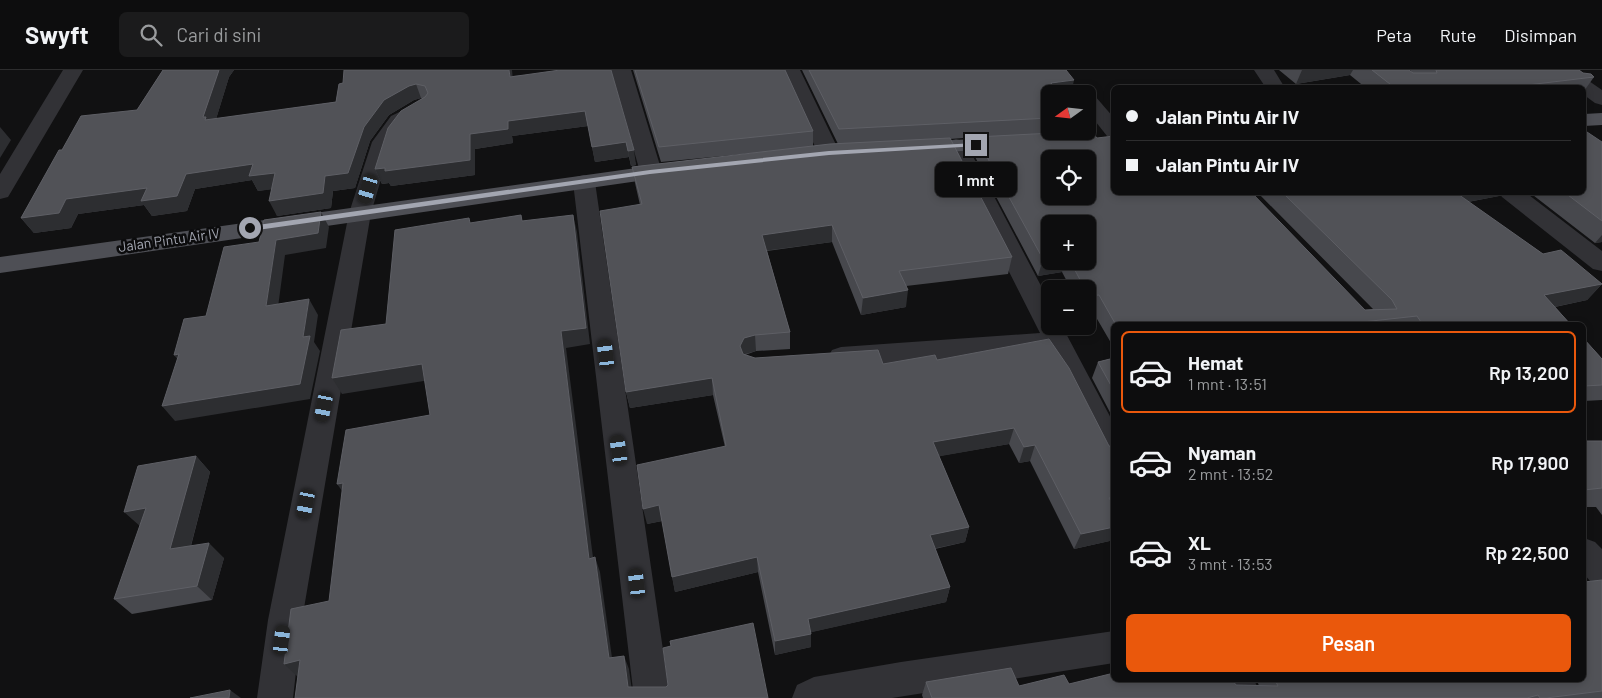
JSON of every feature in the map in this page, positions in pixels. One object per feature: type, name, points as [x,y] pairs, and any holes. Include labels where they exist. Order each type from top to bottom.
[{"type":"main road","points":[[1586,120],[1602,119]]},
{"type":"main road","points":[[897,149],[1035,142]]},
{"type":"main road","name":"Jalan Pintu Air IV","points":[[0,265],[650,172],[690,168]]},
{"type":"street","points":[[0,192],[73,70]]},
{"type":"street","points":[[621,70],[650,172]]},
{"type":"street","points":[[790,70],[829,154]]},
{"type":"street","points":[[1264,70],[1274,85]]},
{"type":"street","points":[[1560,70],[1582,85]]},
{"type":"street","points":[[1586,88],[1602,99]]},
{"type":"street","points":[[275,698],[285,620],[360,213],[382,142],[398,120],[422,106]]},
{"type":"street","points":[[1096,117],[1107,136]]},
{"type":"street","points":[[956,146],[1111,447]]},
{"type":"street","points":[[584,182],[652,698]]},
{"type":"street","points":[[1514,195],[1602,263]]},
{"type":"street","points":[[814,359],[1057,342]]},
{"type":"street","points":[[1586,554],[1602,571]]},
{"type":"street","points":[[810,698],[814,695],[901,679],[1111,647]]},
{"type":"street","points":[[1235,682],[1245,698]]},
{"type":"building","points":[[163,70],[219,70],[203,117],[206,117],[205,120],[336,102],[339,84],[343,83],[344,70],[509,70],[510,77],[560,70],[611,70],[634,150],[628,151],[626,142],[592,147],[585,111],[508,121],[508,129],[470,134],[470,160],[385,171],[385,168],[375,169],[388,128],[401,111],[425,97],[428,93],[425,86],[416,84],[384,100],[364,127],[348,173],[325,176],[323,193],[269,201],[275,173],[249,176],[253,164],[186,174],[177,196],[141,201],[147,188],[66,199],[59,213],[21,218],[59,150],[62,150],[81,116],[137,110]]},
{"type":"building","points":[[635,70],[785,70],[813,131],[659,147]]},
{"type":"building","points":[[809,70],[1066,70],[1074,80],[1051,83],[1053,85],[1041,85],[1041,118],[839,129]]},
{"type":"building","points":[[1372,70],[1409,70],[1413,73],[1437,73],[1436,70],[1579,70],[1594,77],[1527,85],[1391,85]]},
{"type":"building","points":[[1586,131],[1602,142],[1602,221],[1568,195],[1586,195]]},
{"type":"building","points":[[1041,134],[1041,140],[1096,140],[1096,137],[1111,136],[1111,195],[1254,195],[1365,310],[1397,309],[1392,300],[1285,195],[1459,195],[1543,254],[1561,250],[1602,284],[1544,295],[1568,322],[1421,322],[1417,316],[1362,322],[1114,322],[1099,295],[1096,295],[1096,280],[1080,280],[1075,270],[1096,270],[1096,215],[1041,215],[1041,255],[976,137]]},
{"type":"building","points":[[950,138],[1012,257],[899,271],[908,290],[863,298],[832,225],[762,235],[790,332],[755,335],[744,338],[740,346],[743,354],[755,358],[878,350],[883,364],[935,355],[937,360],[1049,339],[1069,368],[1111,447],[1111,498],[1109,498],[1111,501],[1111,528],[1081,534],[1035,445],[1024,447],[1014,428],[933,442],[969,527],[930,535],[950,587],[808,619],[811,634],[775,641],[757,557],[672,577],[659,505],[643,509],[637,465],[726,446],[712,378],[626,392],[600,211],[642,204],[632,167],[830,144]]},
{"type":"building","points":[[321,212],[318,233],[276,240],[266,306],[309,299],[303,337],[310,336],[300,384],[162,406],[179,354],[174,355],[184,319],[206,316],[224,247],[259,242],[264,220]]},
{"type":"building","points":[[521,215],[522,221],[573,215],[586,328],[561,331],[589,559],[595,557],[609,658],[624,656],[628,687],[666,687],[668,685],[663,648],[671,646],[670,641],[753,623],[768,698],[295,698],[300,660],[284,664],[291,609],[329,601],[343,483],[337,484],[346,430],[430,415],[422,364],[332,378],[341,330],[386,324],[395,230],[469,218],[470,223]]},
{"type":"building","points":[[1586,341],[1602,359],[1602,385],[1586,386]]},
{"type":"building","points":[[1111,359],[1111,386],[1098,362]]},
{"type":"building","points":[[1586,441],[1602,441],[1602,488],[1586,490]]},
{"type":"building","points":[[196,456],[170,549],[209,543],[197,586],[114,599],[146,508],[124,512],[138,466]]},
{"type":"building","points":[[1602,580],[1602,691],[1546,698],[1540,698],[1538,695],[1527,698],[932,698],[926,682],[1011,668],[1019,686],[1064,675],[1069,684],[1111,674],[1111,682],[1234,682],[1236,685],[1278,686],[1276,682],[1586,682],[1586,582]]},
{"type":"building","points":[[230,690],[229,698],[190,698]]},
{"type":"route","points":[[250,228],[650,172],[829,153],[976,145]]}]
